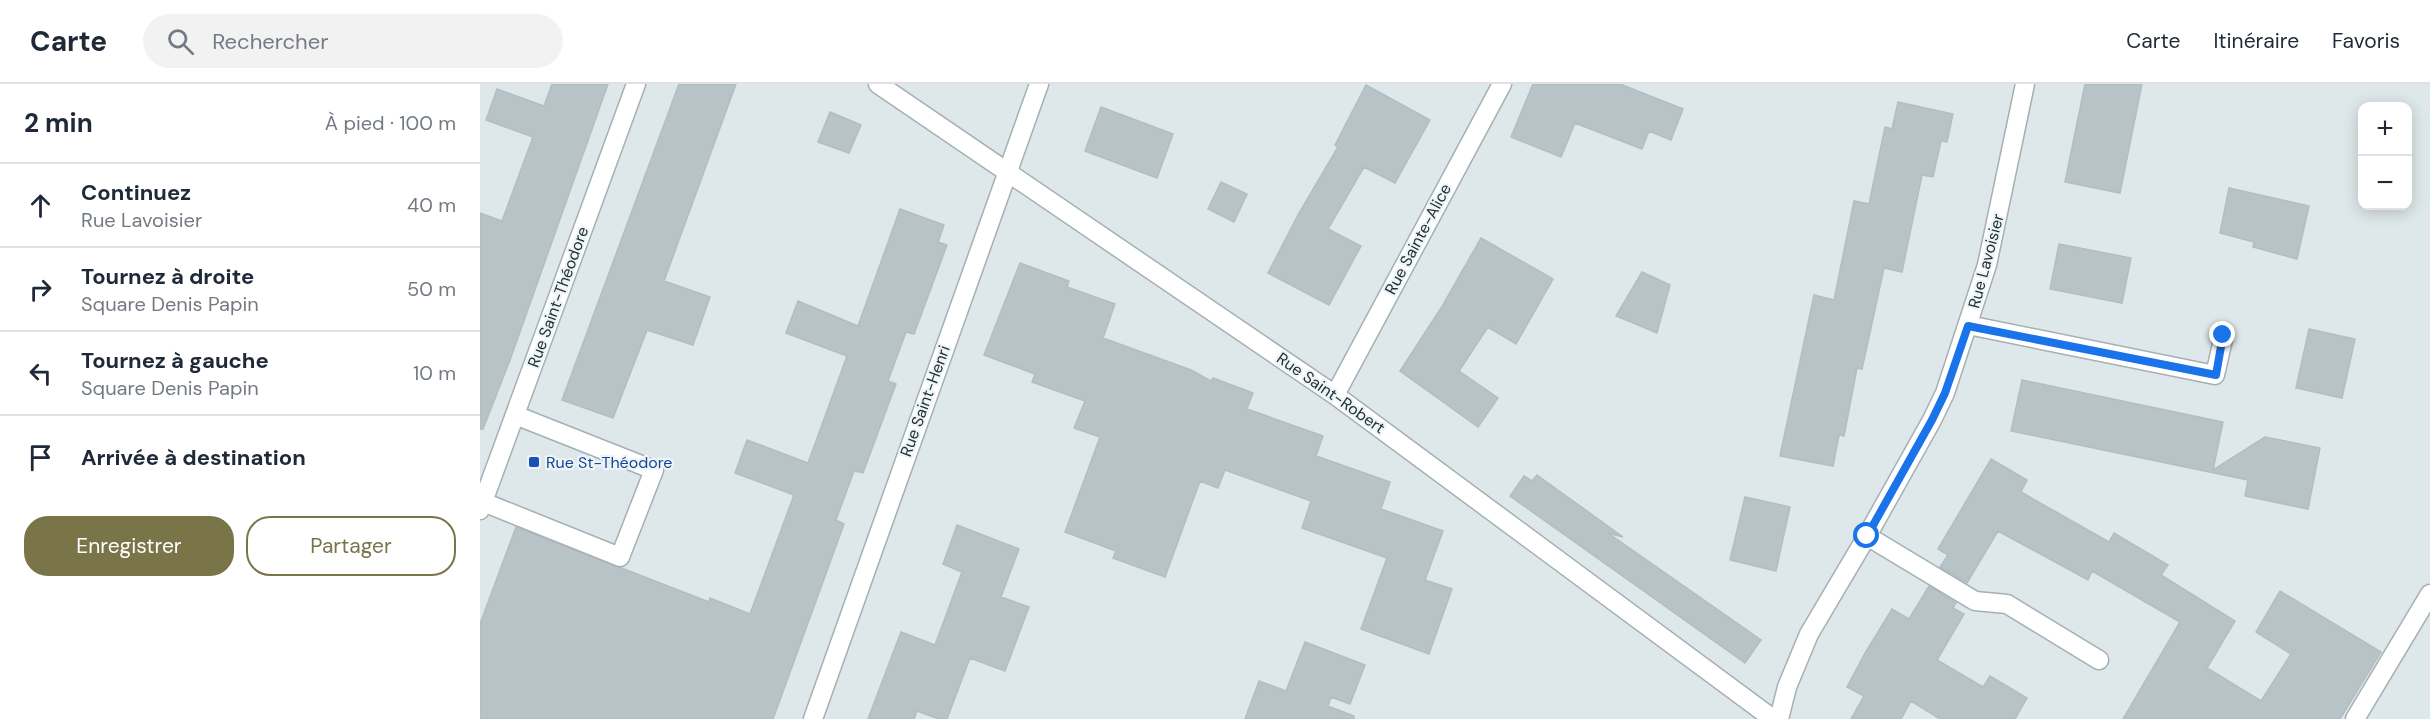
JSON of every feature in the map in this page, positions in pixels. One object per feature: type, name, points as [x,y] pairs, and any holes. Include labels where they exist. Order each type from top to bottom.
[{"type":"street","name":"Rue Saint-Théodore","points":[[481,506],[636,84]]},
{"type":"street","name":"Rue Saint-Robert","points":[[878,84],[1008,170],[1335,394],[1773,719]]},
{"type":"street","name":"Rue Saint-Henri","points":[[813,719],[1039,84]]},
{"type":"street","name":"Rue Sainte-Alice","points":[[1335,394],[1502,84]]},
{"type":"street","name":"Rue Lavoisier","points":[[1779,719],[1787,687],[1809,634],[1867,536],[1945,393],[1987,265],[2025,84]]},
{"type":"street","points":[[1968,326],[2216,375],[2223,335]]},
{"type":"street","points":[[481,506],[620,557],[654,470],[515,415]]},
{"type":"street","points":[[1867,536],[1975,601],[2007,604],[2099,660]]},
{"type":"street","points":[[2355,719],[2430,594]]},
{"type":"building","points":[[552,84],[608,84],[510,360],[483,429],[480,429],[480,213],[502,221],[533,137],[486,120],[497,89],[544,106]]},
{"type":"building","points":[[679,84],[736,84],[664,281],[710,297],[693,345],[647,330],[613,418],[562,400]]},
{"type":"building","points":[[1533,84],[1620,84],[1683,109],[1671,140],[1649,131],[1642,149],[1575,123],[1561,157],[1511,137]]},
{"type":"building","points":[[2085,84],[2142,84],[2120,193],[2065,182]]},
{"type":"building","points":[[1366,85],[1430,120],[1395,183],[1364,167],[1328,229],[1361,246],[1329,305],[1268,273],[1299,213],[1338,147],[1335,145]]},
{"type":"building","points":[[1898,102],[1953,114],[1947,142],[1941,141],[1933,177],[1922,175],[1902,272],[1884,268],[1862,369],[1857,368],[1844,436],[1839,435],[1833,466],[1780,456],[1814,295],[1834,300],[1854,201],[1869,204],[1885,127],[1892,129]]},
{"type":"building","points":[[1101,107],[1173,134],[1157,178],[1085,151]]},
{"type":"building","points":[[830,112],[861,125],[849,153],[818,142]]},
{"type":"building","points":[[1221,182],[1247,194],[1234,222],[1208,209]]},
{"type":"building","points":[[2229,188],[2309,206],[2297,259],[2253,247],[2254,242],[2220,233]]},
{"type":"building","points":[[900,209],[944,225],[938,242],[947,245],[914,334],[906,332],[888,381],[896,384],[863,473],[854,471],[836,520],[844,524],[773,719],[480,719],[480,624],[516,527],[709,602],[710,598],[750,614],[794,495],[735,473],[747,440],[808,463],[847,356],[786,333],[798,301],[858,326]]},
{"type":"building","points":[[1481,238],[1553,279],[1516,344],[1488,327],[1459,371],[1498,398],[1478,427],[1400,371],[1441,308]]},
{"type":"building","points":[[2059,244],[2131,258],[2122,303],[2050,289]]},
{"type":"building","points":[[1020,263],[1069,281],[1067,287],[1115,304],[1103,338],[1191,370],[1211,381],[1213,378],[1253,393],[1247,409],[1323,436],[1316,456],[1390,482],[1381,509],[1443,531],[1425,580],[1452,589],[1429,654],[1361,629],[1387,558],[1302,528],[1311,501],[1225,470],[1218,488],[1200,481],[1165,577],[1113,558],[1116,551],[1065,532],[1100,437],[1074,428],[1085,401],[1032,382],[1035,374],[984,355]]},
{"type":"building","points":[[1642,272],[1670,285],[1657,333],[1616,316]]},
{"type":"building","points":[[2309,329],[2355,339],[2342,398],[2296,388]]},
{"type":"building","points":[[2022,380],[2223,422],[2213,470],[2265,437],[2320,448],[2308,509],[2245,496],[2248,480],[2011,431]]},
{"type":"building","points":[[1991,459],[2027,480],[2021,492],[2109,542],[2114,533],[2168,565],[2161,575],[2235,621],[2207,668],[2261,701],[2291,654],[2256,632],[2280,591],[2381,652],[2340,719],[2123,719],[2180,622],[2092,571],[2088,580],[1998,531],[1967,583],[1940,567],[1948,555],[1938,549]]},
{"type":"building","points":[[1537,475],[1623,537],[1608,533],[1761,640],[1745,663],[1510,496],[1524,476],[1532,481]]},
{"type":"building","points":[[1745,497],[1790,507],[1776,571],[1730,560]]},
{"type":"building","points":[[957,525],[1019,549],[1001,597],[1029,607],[1005,671],[970,658],[947,719],[939,719],[917,711],[914,719],[868,719],[901,632],[935,645],[962,572],[943,564]]},
{"type":"building","points":[[1929,586],[1956,603],[1953,608],[1964,614],[1937,660],[1983,687],[1990,676],[2027,698],[2015,719],[1940,719],[1911,701],[1901,719],[1851,719],[1864,696],[1847,687],[1865,653],[1892,609],[1909,619]]},
{"type":"building","points":[[1305,642],[1365,665],[1350,704],[1331,697],[1328,706],[1354,716],[1354,719],[1245,719],[1259,681],[1286,691]]},
{"type":"place","name":"Rue St-Théodore","points":[[534,462]]},
{"type":"route","points":[[1867,536],[1945,393],[1968,326],[2216,375],[2223,335]]}]
